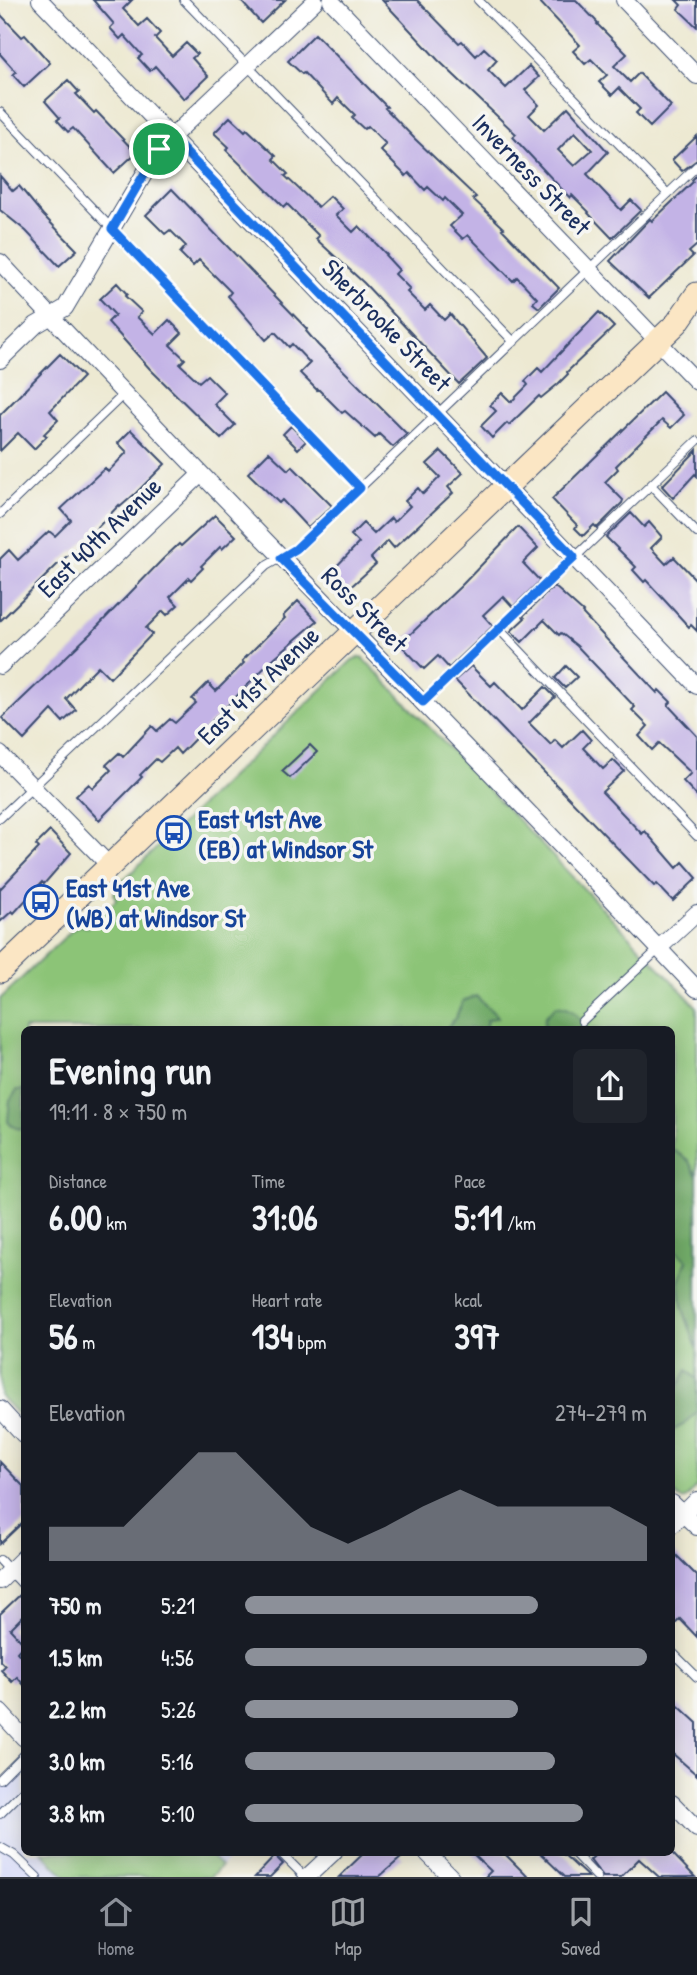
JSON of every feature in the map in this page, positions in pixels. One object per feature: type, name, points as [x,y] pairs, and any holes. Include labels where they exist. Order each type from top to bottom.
[{"type":"main road","name":"East 41st Avenue","points":[[677,323],[697,294]]},
{"type":"main road","name":"East 41st Avenue","points":[[0,971],[657,341],[697,310]]},
{"type":"street","name":"Sherbrooke Street","points":[[40,0],[697,686]]},
{"type":"street","points":[[0,360],[36,325],[65,308],[159,149],[315,0],[323,4],[331,0]]},
{"type":"street","name":"Inverness Street","points":[[331,0],[697,382]]},
{"type":"street","points":[[624,0],[697,76]]},
{"type":"street","name":"Ross Street","points":[[0,262],[697,989]]},
{"type":"street","name":"East 40th Avenue","points":[[0,666],[201,474]]},
{"type":"street","points":[[0,754],[110,866]]},
{"type":"street","points":[[659,948],[697,913]]},
{"type":"street","points":[[0,1409],[21,1432]]},
{"type":"street","points":[[697,1500],[676,1514],[697,1527]]},
{"type":"street","points":[[3,1571],[21,1559]]},
{"type":"street","points":[[0,1712],[21,1735]]},
{"type":"street","points":[[675,1806],[697,1829]]},
{"type":"street","points":[[306,1877],[330,1856]]},
{"type":"street","points":[[430,1856],[451,1877]]},
{"type":"lane","points":[[184,0],[514,342]]},
{"type":"lane","points":[[478,0],[668,194]]},
{"type":"lane","points":[[0,112],[360,488]]},
{"type":"lane","points":[[0,818],[266,566],[296,549],[697,166]]},
{"type":"lane","points":[[0,514],[124,394]]},
{"type":"lane","points":[[423,702],[697,441]]},
{"type":"lane","points":[[651,485],[697,533]]},
{"type":"lane","points":[[499,629],[697,836]]},
{"type":"lane","points":[[582,1021],[659,948]]},
{"type":"lane","points":[[3,1571],[21,1584]]},
{"type":"lane","points":[[675,1655],[697,1677]]},
{"type":"lane","points":[[0,1779],[21,1758]]},
{"type":"lane","points":[[0,1814],[21,1793]]},
{"type":"lane","points":[[0,1847],[14,1855],[37,1877]]},
{"type":"lane","points":[[284,1856],[306,1877]]},
{"type":"lane","points":[[577,1856],[597,1877]]},
{"type":"shaded area","points":[[21,1766],[21,1856],[232,1856],[210,1877],[0,1877],[0,1787]]},
{"type":"green space","points":[[363,658],[697,1007],[697,1486],[684,1500],[675,1495],[675,1026],[21,1026],[21,1418],[0,1396],[0,999],[74,928],[79,925],[88,927],[116,900],[114,894],[117,886],[352,660]]},
{"type":"green space","points":[[476,996],[498,1017],[487,1020],[486,1026],[448,1026],[463,1001]]},
{"type":"green space","points":[[556,1006],[567,1008],[584,1026],[544,1026],[545,1017]]},
{"type":"green space","points":[[17,1090],[21,1090],[21,1129],[8,1122],[10,1100]]},
{"type":"green space","points":[[675,1151],[688,1160],[697,1176],[697,1349],[682,1306],[679,1281],[687,1260],[675,1250]]},
{"type":"green space","points":[[687,1370],[697,1379],[697,1412],[675,1429],[675,1392]]},
{"type":"green space","points":[[46,1856],[211,1856],[221,1866],[210,1877],[66,1877]]},
{"type":"building","points":[[93,0],[132,0],[123,9],[139,26],[147,19],[160,33],[155,38],[172,56],[186,43],[197,54],[192,58],[208,76],[184,99],[155,66],[150,71],[138,58],[142,55],[124,35],[120,39],[110,28],[114,24]]},
{"type":"building","points":[[240,0],[285,0],[261,23]]},
{"type":"building","points":[[382,0],[417,0],[459,43],[462,41],[476,56],[484,48],[497,60],[488,70],[506,88],[529,66],[539,77],[525,90],[539,105],[529,115],[544,130],[568,107],[608,152],[587,174],[621,210],[631,200],[641,210],[612,238],[513,137],[516,134],[438,60]],"holes":[[[575,132],[592,150],[574,166],[558,150]]]},
{"type":"building","points":[[538,0],[576,0],[627,54],[614,66],[630,82],[639,73],[671,106],[650,127],[636,113],[640,109],[619,88],[612,95],[599,82],[607,75],[591,59],[585,64],[573,51],[580,45]]},
{"type":"building","points":[[676,0],[697,0],[697,27],[678,9],[681,5]]},
{"type":"building","points":[[0,14],[22,37],[25,35],[50,63],[24,87],[13,75],[16,72],[0,54]]},
{"type":"building","points":[[315,34],[415,139],[476,197],[473,199],[504,228],[502,229],[559,288],[539,308],[533,303],[537,298],[517,277],[513,281],[468,235],[463,239],[450,226],[462,215],[445,198],[443,201],[428,187],[425,190],[409,173],[406,176],[380,150],[386,144],[368,126],[364,129],[352,118],[355,115],[338,98],[333,104],[304,73],[288,61]]},
{"type":"building","points":[[68,80],[79,92],[76,94],[136,153],[114,173],[73,128],[68,132],[45,101]]},
{"type":"building","points":[[230,117],[276,156],[273,159],[288,174],[285,176],[318,207],[330,196],[343,209],[336,215],[353,232],[359,226],[387,255],[399,270],[395,274],[410,289],[407,292],[425,310],[430,305],[444,320],[450,314],[487,358],[459,384],[364,283],[316,239],[319,236],[287,204],[284,207],[226,150],[229,147],[214,133]]},
{"type":"building","points":[[697,136],[697,160],[682,171],[672,160]]},
{"type":"building","points":[[697,175],[697,245],[689,252],[693,256],[649,298],[610,261],[650,219],[652,221],[693,182]]},
{"type":"building","points":[[0,176],[13,191],[19,186],[77,250],[59,266],[26,231],[0,210]]},
{"type":"building","points":[[172,189],[307,329],[318,345],[407,434],[393,447],[379,434],[375,438],[317,390],[300,373],[310,363],[292,344],[289,347],[275,332],[266,340],[228,296],[231,292],[199,260],[193,266],[180,253],[186,246],[170,230],[165,234],[146,215]]},
{"type":"building","points":[[117,283],[127,294],[125,296],[142,312],[137,317],[155,334],[169,320],[182,333],[170,345],[185,359],[180,364],[199,382],[207,375],[225,393],[214,404],[235,425],[221,439],[150,369],[108,322],[115,315],[100,299]]},
{"type":"building","points":[[599,312],[614,327],[558,384],[541,398],[539,396],[492,438],[481,426],[496,411],[490,405],[502,393],[511,402],[528,385],[525,381],[538,368],[542,372]]},
{"type":"building","points":[[60,354],[83,377],[50,411],[58,420],[34,449],[18,433],[0,451],[0,415]]},
{"type":"building","points":[[662,392],[684,415],[671,428],[662,420],[616,466],[618,469],[605,482],[623,500],[622,503],[597,528],[594,525],[583,536],[575,528],[577,525],[552,499]]},
{"type":"building","points":[[291,426],[306,441],[298,449],[283,434]]},
{"type":"building","points":[[131,430],[165,464],[0,621],[0,559],[9,550],[18,560],[49,531],[55,536],[71,520],[61,509],[105,468],[108,472],[127,452],[118,443]]},
{"type":"building","points":[[697,450],[697,476],[695,474],[673,498],[662,486]]},
{"type":"building","points":[[441,451],[463,473],[448,487],[453,493],[394,548],[388,541],[371,558],[376,564],[346,591],[329,574],[359,543],[351,535],[363,523],[374,534],[391,518],[394,522],[410,506],[405,501],[418,488],[423,494],[440,477],[427,464]]},
{"type":"building","points":[[269,452],[288,470],[292,466],[332,506],[308,528],[282,500],[279,503],[248,473]]},
{"type":"building","points":[[631,513],[644,527],[649,522],[662,537],[651,548],[666,564],[674,557],[697,581],[697,631],[691,625],[689,627],[646,580],[644,582],[633,570],[636,567],[606,537]]},
{"type":"building","points":[[215,515],[236,536],[222,549],[220,547],[191,580],[189,578],[170,597],[178,605],[167,615],[163,611],[146,628],[152,634],[110,678],[98,666],[81,683],[66,699],[76,710],[63,722],[52,710],[24,740],[2,718],[163,559]]},
{"type":"building","points":[[518,527],[538,548],[523,563],[540,581],[513,607],[503,596],[483,615],[493,626],[449,668],[438,656],[424,669],[400,644]]},
{"type":"building","points":[[554,586],[583,612],[657,693],[659,690],[671,702],[668,705],[697,736],[697,796],[683,781],[691,773],[659,743],[652,750],[639,736],[648,726],[632,710],[635,707],[577,646],[561,633],[559,635],[544,620],[522,642],[511,631]]},
{"type":"building","points":[[298,601],[317,621],[274,658],[180,754],[175,748],[160,762],[156,759],[99,820],[76,796],[89,784],[93,788],[111,770],[106,765],[119,753],[123,757],[152,726],[157,731],[170,719],[175,723],[196,703],[192,699],[208,683],[216,691]]},
{"type":"building","points":[[471,666],[491,686],[495,682],[522,710],[545,687],[555,697],[529,723],[551,745],[555,740],[563,748],[582,730],[591,740],[583,748],[603,769],[613,760],[624,771],[602,792],[642,834],[645,831],[677,868],[683,862],[697,878],[673,901],[657,884],[654,886],[455,680]]},
{"type":"building","points":[[566,666],[577,677],[565,688],[555,678]]},
{"type":"building","points":[[310,745],[317,752],[290,778],[282,771]]},
{"type":"building","points":[[50,831],[71,853],[44,884],[42,882],[14,913],[12,911],[0,922],[0,889],[39,848],[36,845]]},
{"type":"building","points":[[0,1462],[21,1484],[21,1524],[0,1544]]},
{"type":"building","points":[[675,1554],[697,1576],[697,1637],[680,1619],[675,1624]]},
{"type":"building","points":[[21,1594],[21,1618],[10,1629],[21,1641],[21,1647],[17,1652],[21,1657],[21,1682],[17,1677],[12,1682],[1,1670],[5,1666],[0,1661],[0,1614]]},
{"type":"building","points":[[675,1703],[697,1723],[697,1775],[675,1756]]},
{"type":"building","points":[[275,1856],[283,1864],[270,1877],[255,1877]]},
{"type":"building","points":[[361,1856],[402,1857],[379,1877],[339,1877]]},
{"type":"building","points":[[475,1856],[507,1856],[528,1877],[485,1877],[491,1871]]},
{"type":"building","points":[[543,1856],[565,1856],[588,1877],[565,1877]]},
{"type":"building","points":[[594,1856],[675,1856],[695,1877],[659,1877],[639,1859],[621,1877],[603,1877],[590,1860]]},
{"type":"place","name":"East 41st Ave (EB) at Windsor St","points":[[174,833]]},
{"type":"place","name":"East 41st Ave (WB) at Windsor St","points":[[41,902]]},
{"type":"route","points":[[171,137],[574,557],[423,702],[281,558],[296,549],[360,488],[112,229],[159,149],[171,137]]}]
